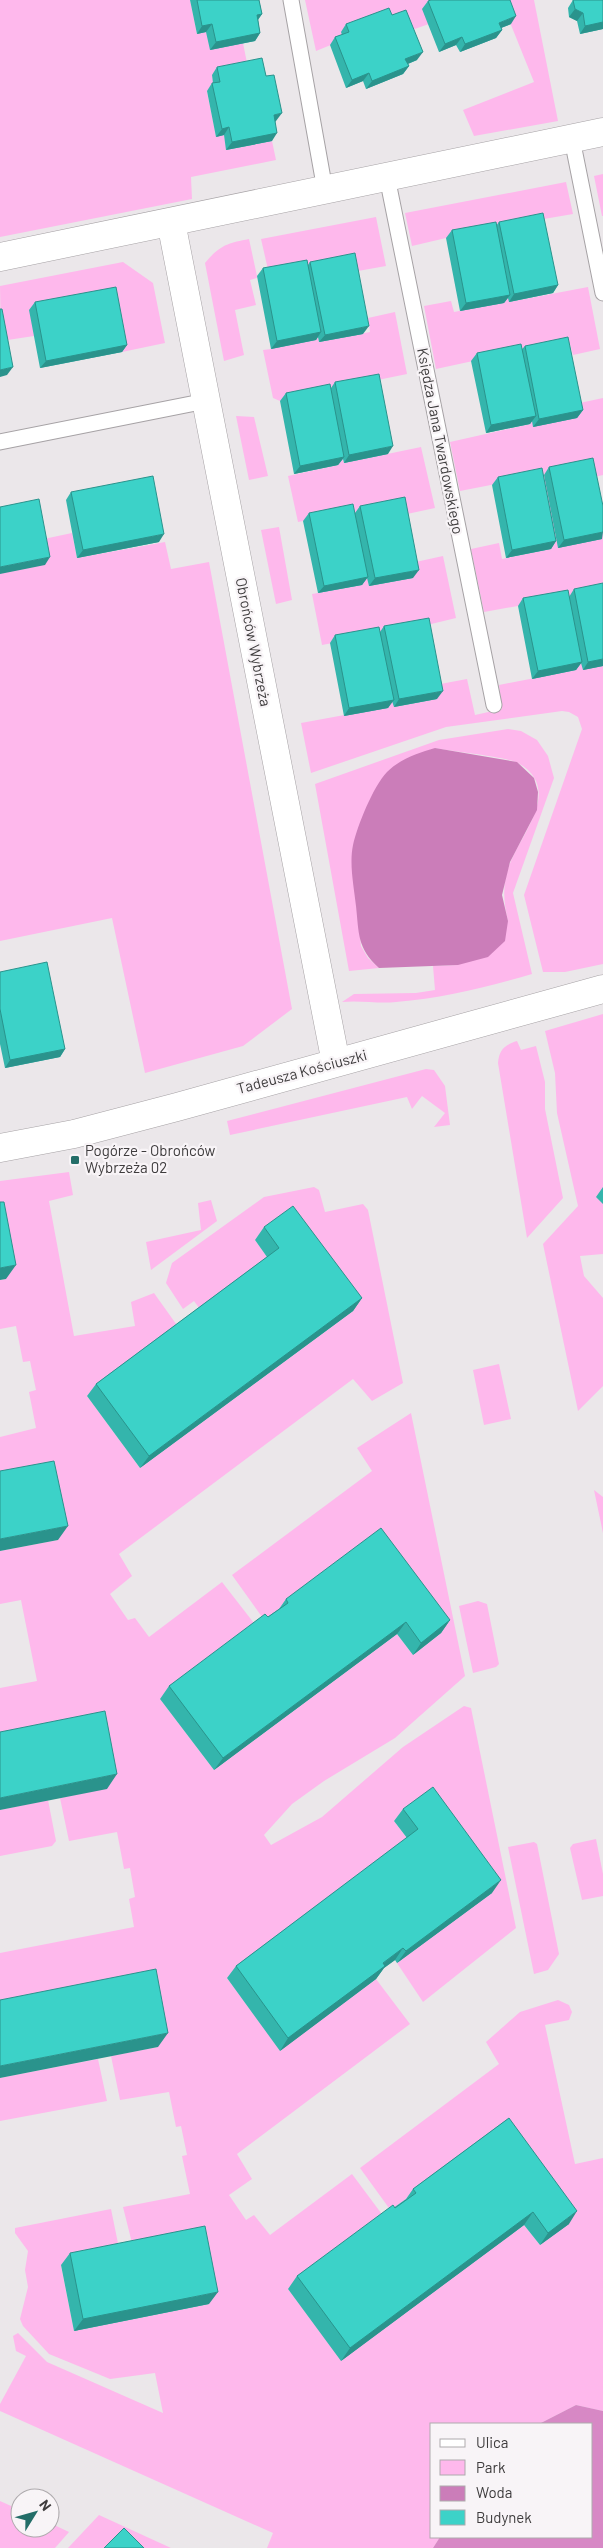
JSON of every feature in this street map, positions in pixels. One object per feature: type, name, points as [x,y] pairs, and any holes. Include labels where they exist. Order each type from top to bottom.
[{"type":"street","points":[[0,256],[603,132]]},
{"type":"street","name":"Obrońców Wybrzeża","points":[[170,222],[336,1063]]},
{"type":"street","name":"Tadeusza Kościuszki","points":[[0,1148],[139,1117],[603,989]]},
{"type":"lane","points":[[291,0],[325,190]]},
{"type":"lane","points":[[572,139],[603,293]]},
{"type":"lane","name":"Księdza Jana Twardowskiego","points":[[387,177],[494,705]]},
{"type":"lane","points":[[0,442],[206,401]]},
{"type":"green space","points":[[0,0],[190,0],[197,34],[206,32],[243,43],[248,68],[212,76],[215,90],[207,92],[216,136],[224,135],[227,150],[272,141],[276,160],[191,177],[192,199],[0,237]]},
{"type":"green space","points":[[305,0],[435,0],[429,24],[406,32],[343,40],[316,51]]},
{"type":"green space","points":[[501,0],[534,0],[558,121],[474,136],[463,110],[534,82]]},
{"type":"green space","points":[[603,174],[603,216],[602,216],[594,176]]},
{"type":"green space","points":[[566,182],[573,214],[538,220],[509,302],[588,287],[600,349],[573,355],[570,344],[563,345],[575,404],[603,398],[603,475],[590,478],[600,527],[603,526],[603,964],[565,972],[543,972],[524,895],[582,729],[578,717],[569,712],[562,711],[446,727],[311,773],[301,723],[388,707],[374,635],[322,645],[312,594],[362,585],[348,512],[298,522],[288,476],[338,465],[324,392],[280,401],[273,398],[263,350],[271,349],[269,274],[261,239],[376,217],[386,266],[358,271],[356,260],[305,270],[319,342],[370,332],[368,318],[395,312],[407,374],[329,390],[344,463],[421,447],[435,508],[407,514],[369,586],[413,578],[411,563],[443,556],[456,618],[423,626],[394,707],[437,699],[435,685],[467,679],[475,715],[502,709],[499,685],[576,670],[562,598],[484,612],[471,549],[499,543],[502,559],[550,549],[536,476],[460,491],[450,442],[530,424],[515,352],[436,369],[424,306],[451,301],[454,312],[504,302],[446,238],[412,246],[405,213]]},
{"type":"green space","points":[[249,239],[257,276],[257,278],[250,280],[256,305],[235,310],[244,355],[224,361],[205,263],[224,246]]},
{"type":"green space","points":[[123,262],[153,283],[165,343],[122,352],[111,295],[30,310],[34,336],[1,341],[0,286]]},
{"type":"green space","points":[[236,416],[254,417],[268,476],[249,480]]},
{"type":"green space","points":[[279,527],[292,600],[276,604],[261,530]]},
{"type":"green space","points":[[72,533],[77,558],[165,542],[171,569],[209,562],[292,1009],[243,1046],[145,1073],[112,918],[0,941],[0,574],[39,540]]},
{"type":"green space","points":[[508,729],[521,731],[537,740],[548,756],[554,778],[513,893],[532,974],[482,988],[431,998],[390,1002],[342,1002],[354,994],[416,993],[435,990],[433,966],[458,965],[508,921],[504,898],[508,868],[531,823],[539,797],[537,784],[531,773],[518,763],[491,756],[435,748],[353,845],[352,863],[361,946],[368,958],[379,968],[349,971],[315,784],[439,740]]},
{"type":"green space","points":[[603,1014],[603,1254],[580,1256],[584,1276],[603,1298],[603,1386],[578,1411],[543,1244],[578,1206],[557,1113],[555,1073],[545,1031]]},
{"type":"green space","points":[[517,1041],[521,1050],[536,1046],[545,1082],[545,1109],[563,1198],[527,1238],[498,1063],[503,1049]]},
{"type":"green space","points":[[426,1069],[434,1070],[445,1086],[450,1125],[434,1127],[445,1113],[422,1096],[412,1109],[407,1097],[230,1135],[227,1121]]},
{"type":"green space","points":[[69,1172],[73,1195],[49,1201],[74,1336],[135,1326],[131,1302],[154,1293],[179,1328],[87,1396],[140,1468],[353,1311],[284,1219],[255,1240],[270,1261],[202,1312],[194,1301],[183,1309],[166,1283],[172,1263],[264,1197],[314,1187],[319,1190],[325,1212],[363,1204],[368,1210],[403,1383],[372,1401],[353,1379],[119,1554],[132,1576],[110,1594],[128,1620],[135,1618],[149,1637],[222,1582],[257,1627],[160,1699],[214,1770],[397,1634],[413,1655],[441,1633],[373,1541],[277,1612],[279,1615],[267,1624],[232,1575],[372,1471],[357,1448],[411,1413],[465,1676],[395,1738],[324,1781],[292,1804],[264,1835],[271,1845],[322,1817],[403,1747],[464,1706],[471,1708],[516,1928],[423,2002],[397,1963],[492,1892],[424,1800],[394,1821],[410,1842],[227,1978],[280,2050],[376,1979],[410,2024],[237,2154],[252,2179],[229,2195],[246,2220],[254,2215],[270,2235],[352,2174],[384,2217],[288,2289],[341,2360],[524,2225],[540,2245],[568,2224],[500,2131],[405,2202],[407,2205],[394,2215],[360,2168],[499,2064],[486,2042],[520,2012],[558,2000],[569,2005],[572,2012],[569,2020],[545,2025],[575,2164],[603,2158],[603,2411],[576,2405],[541,2423],[430,2423],[430,2538],[439,2538],[433,2548],[267,2548],[273,2533],[0,2411],[0,2404],[26,2356],[16,2351],[13,2336],[18,2333],[47,2362],[163,2413],[155,2373],[110,2379],[49,2354],[23,2326],[20,2319],[28,2287],[25,2270],[28,2251],[15,2233],[15,2228],[111,2209],[120,2253],[61,2266],[74,2331],[209,2304],[197,2239],[134,2251],[123,2207],[190,2194],[182,2156],[187,2155],[181,2126],[176,2127],[169,2092],[120,2100],[111,2056],[158,2047],[146,1984],[0,2013],[0,1953],[134,1927],[129,1899],[135,1897],[130,1868],[124,1869],[117,1832],[69,1841],[60,1798],[107,1788],[95,1726],[0,1744],[0,1688],[37,1681],[21,1600],[0,1604],[0,1551],[58,1540],[44,1475],[0,1484],[0,1437],[36,1428],[29,1392],[36,1390],[30,1361],[23,1362],[16,1326],[0,1329],[0,1280],[6,1279],[0,1248],[0,1181]]},
{"type":"green space","points":[[211,1200],[217,1221],[151,1270],[146,1242],[201,1230],[198,1203]]},
{"type":"green space","points":[[499,1364],[511,1419],[484,1425],[473,1370]]},
{"type":"green space","points":[[594,1490],[603,1497],[603,1533]]},
{"type":"green space","points":[[478,1601],[487,1604],[499,1664],[496,1667],[473,1673],[459,1606]]},
{"type":"green space","points":[[48,1800],[56,1841],[52,1846],[0,1856],[0,1810]]},
{"type":"green space","points":[[596,1839],[603,1874],[603,1896],[582,1900],[570,1848],[573,1844]]},
{"type":"green space","points":[[534,1842],[537,1844],[559,1954],[548,1970],[534,1974],[508,1847]]},
{"type":"green space","points":[[98,2059],[107,2101],[0,2121],[0,2078]]},
{"type":"green space","points":[[0,2501],[10,2506],[10,2538],[60,2538],[60,2528],[69,2532],[55,2548],[0,2548]]},
{"type":"green space","points":[[99,2515],[171,2548],[68,2548]]},
{"type":"shaded area","points":[[576,2405],[603,2411],[603,2548],[433,2548],[439,2538],[593,2538],[593,2423],[541,2423]]},
{"type":"water","points":[[435,748],[517,762],[534,778],[538,792],[537,810],[510,862],[502,895],[508,921],[505,941],[488,957],[458,965],[379,968],[367,954],[360,940],[352,868],[353,845],[367,806],[376,787],[387,772],[403,760]]},
{"type":"building","points":[[197,0],[259,0],[262,14],[257,15],[260,33],[216,42],[212,24],[202,26]]},
{"type":"building","points":[[510,0],[516,16],[499,23],[502,30],[465,44],[462,37],[445,44],[428,1]]},
{"type":"building","points":[[573,0],[603,0],[603,22],[585,26],[583,13],[575,9]]},
{"type":"building","points":[[389,8],[392,15],[406,10],[423,52],[405,59],[409,66],[372,81],[369,73],[352,80],[335,37],[349,32],[346,24]]},
{"type":"building","points":[[262,58],[266,76],[274,75],[282,113],[274,115],[277,133],[232,142],[229,127],[222,129],[212,83],[220,82],[217,67]]},
{"type":"building","points":[[543,213],[558,285],[514,294],[499,222]]},
{"type":"building","points":[[496,222],[510,295],[466,303],[452,230]]},
{"type":"building","points":[[355,253],[369,326],[325,335],[310,262]]},
{"type":"building","points":[[307,260],[321,332],[277,341],[263,268]]},
{"type":"building","points":[[116,287],[127,345],[46,361],[35,302]]},
{"type":"building","points":[[0,309],[2,309],[13,367],[0,370]]},
{"type":"building","points":[[568,337],[583,410],[539,419],[525,346]]},
{"type":"building","points":[[521,344],[536,416],[491,425],[477,353]]},
{"type":"building","points":[[379,374],[393,446],[349,455],[335,382]]},
{"type":"building","points":[[330,384],[344,457],[300,466],[286,393]]},
{"type":"building","points":[[593,458],[603,506],[603,532],[564,540],[549,467]]},
{"type":"building","points":[[542,468],[556,541],[512,550],[498,477]]},
{"type":"building","points":[[153,476],[164,534],[83,550],[71,492]]},
{"type":"building","points":[[405,497],[419,570],[375,578],[360,506]]},
{"type":"building","points":[[39,499],[50,557],[0,567],[0,507]]},
{"type":"building","points":[[353,504],[368,577],[324,586],[309,513]]},
{"type":"building","points":[[603,583],[603,659],[588,662],[574,589]]},
{"type":"building","points":[[568,590],[582,662],[538,671],[523,598]]},
{"type":"building","points":[[429,618],[443,691],[399,699],[384,626]]},
{"type":"building","points":[[379,627],[394,700],[349,708],[335,635]]},
{"type":"building","points":[[47,962],[65,1049],[10,1060],[0,1009],[0,972]]},
{"type":"building","points":[[0,1202],[4,1202],[16,1265],[0,1268]]},
{"type":"building","points":[[293,1206],[362,1298],[149,1456],[96,1384],[279,1248],[264,1227]]},
{"type":"building","points":[[54,1461],[68,1526],[0,1539],[0,1471]]},
{"type":"building","points":[[381,1528],[450,1620],[421,1643],[406,1622],[223,1758],[169,1686],[265,1614],[268,1617],[288,1603],[286,1599]]},
{"type":"building","points":[[105,1711],[117,1774],[0,1798],[0,1732]]},
{"type":"building","points":[[433,1787],[501,1880],[406,1951],[403,1948],[383,1963],[385,1966],[288,2038],[236,1966],[418,1829],[403,1809]]},
{"type":"building","points":[[156,1969],[168,2033],[0,2066],[0,2000]]},
{"type":"building","points":[[509,2118],[577,2211],[548,2233],[533,2212],[350,2348],[297,2276],[393,2205],[395,2208],[416,2193],[413,2189]]},
{"type":"building","points":[[205,2226],[218,2292],[83,2319],[70,2253]]},
{"type":"building","points":[[124,2528],[144,2548],[104,2548]]},
{"type":"place","name":"Pogórze - Obrońców Wybrzeża 02","points":[[75,1160]]}]
